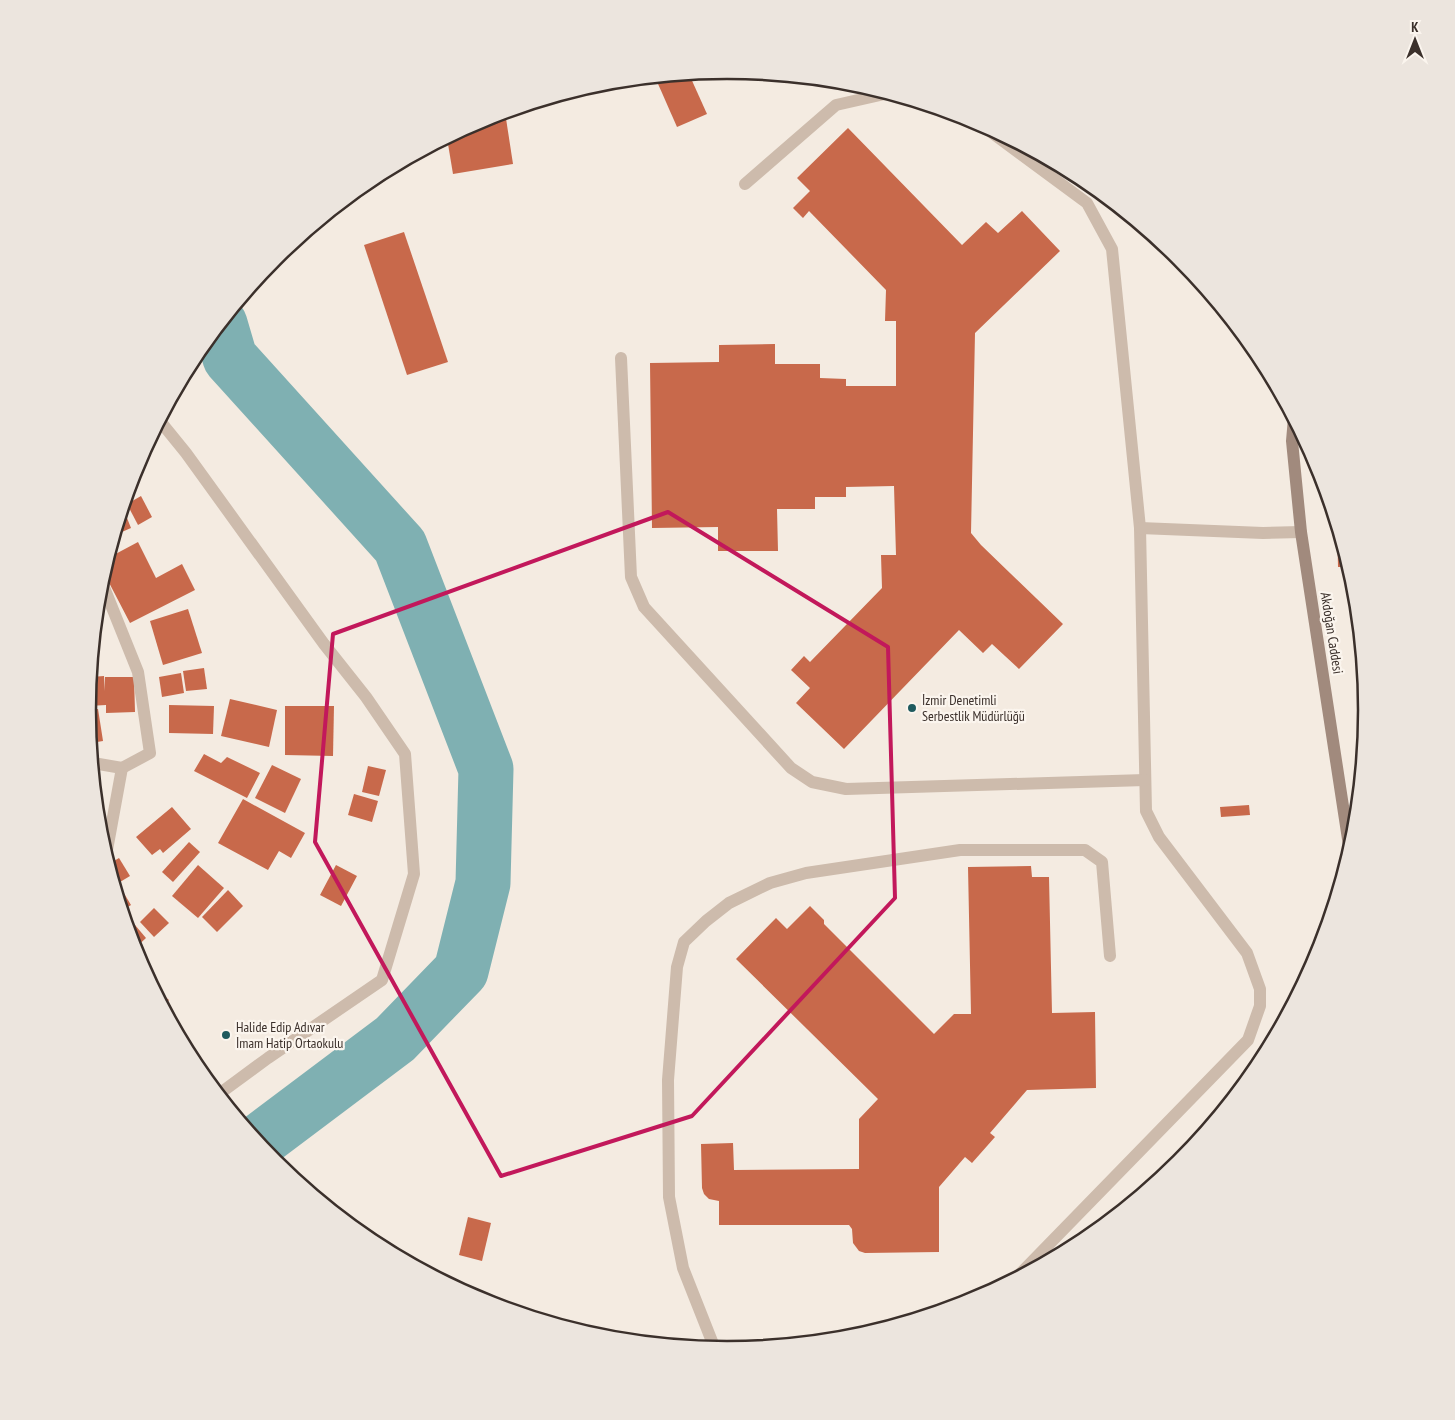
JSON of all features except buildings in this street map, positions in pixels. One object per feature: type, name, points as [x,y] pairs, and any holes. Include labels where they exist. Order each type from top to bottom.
[{"type":"main road","name":"Akdoğan Caddesi","points":[[1293,429],[1292,441],[1302,532],[1347,832]]},
{"type":"street","points":[[745,184],[836,105],[874,96]]},
{"type":"street","points":[[1008,144],[1087,203],[1112,249],[1140,528],[1146,811],[1159,837],[1247,953],[1260,989],[1260,1006],[1248,1040],[1030,1264]]},
{"type":"street","points":[[621,358],[631,577],[644,607],[792,768],[812,782],[846,788],[1144,780]]},
{"type":"street","points":[[164,426],[186,453],[324,644],[366,697],[405,754],[414,874],[382,980],[224,1090]]},
{"type":"street","points":[[1140,528],[1263,533],[1302,532]]},
{"type":"street","points":[[99,764],[122,768],[150,753],[138,672],[107,595]]},
{"type":"street","points":[[110,840],[122,768]]},
{"type":"street","points":[[712,1341],[683,1268],[669,1197],[668,1080],[677,967],[684,942],[729,903],[770,883],[806,873],[960,850],[1085,850],[1102,862],[1110,956]]},
{"type":"highlighted area","points":[[668,512],[888,647],[895,898],[692,1116],[501,1176],[315,842],[333,634]]},
{"type":"waterway","points":[[222,332],[230,358],[400,546],[486,769],[483,883],[461,971],[395,1039],[264,1138]]},
{"type":"place","name":"İzmir Denetimli Serbestlik Müdürlüğü","points":[[912,708]]},
{"type":"place","name":"Halide Edip Adıvar İmam Hatip Ortaokulu","points":[[226,1035]]}]
